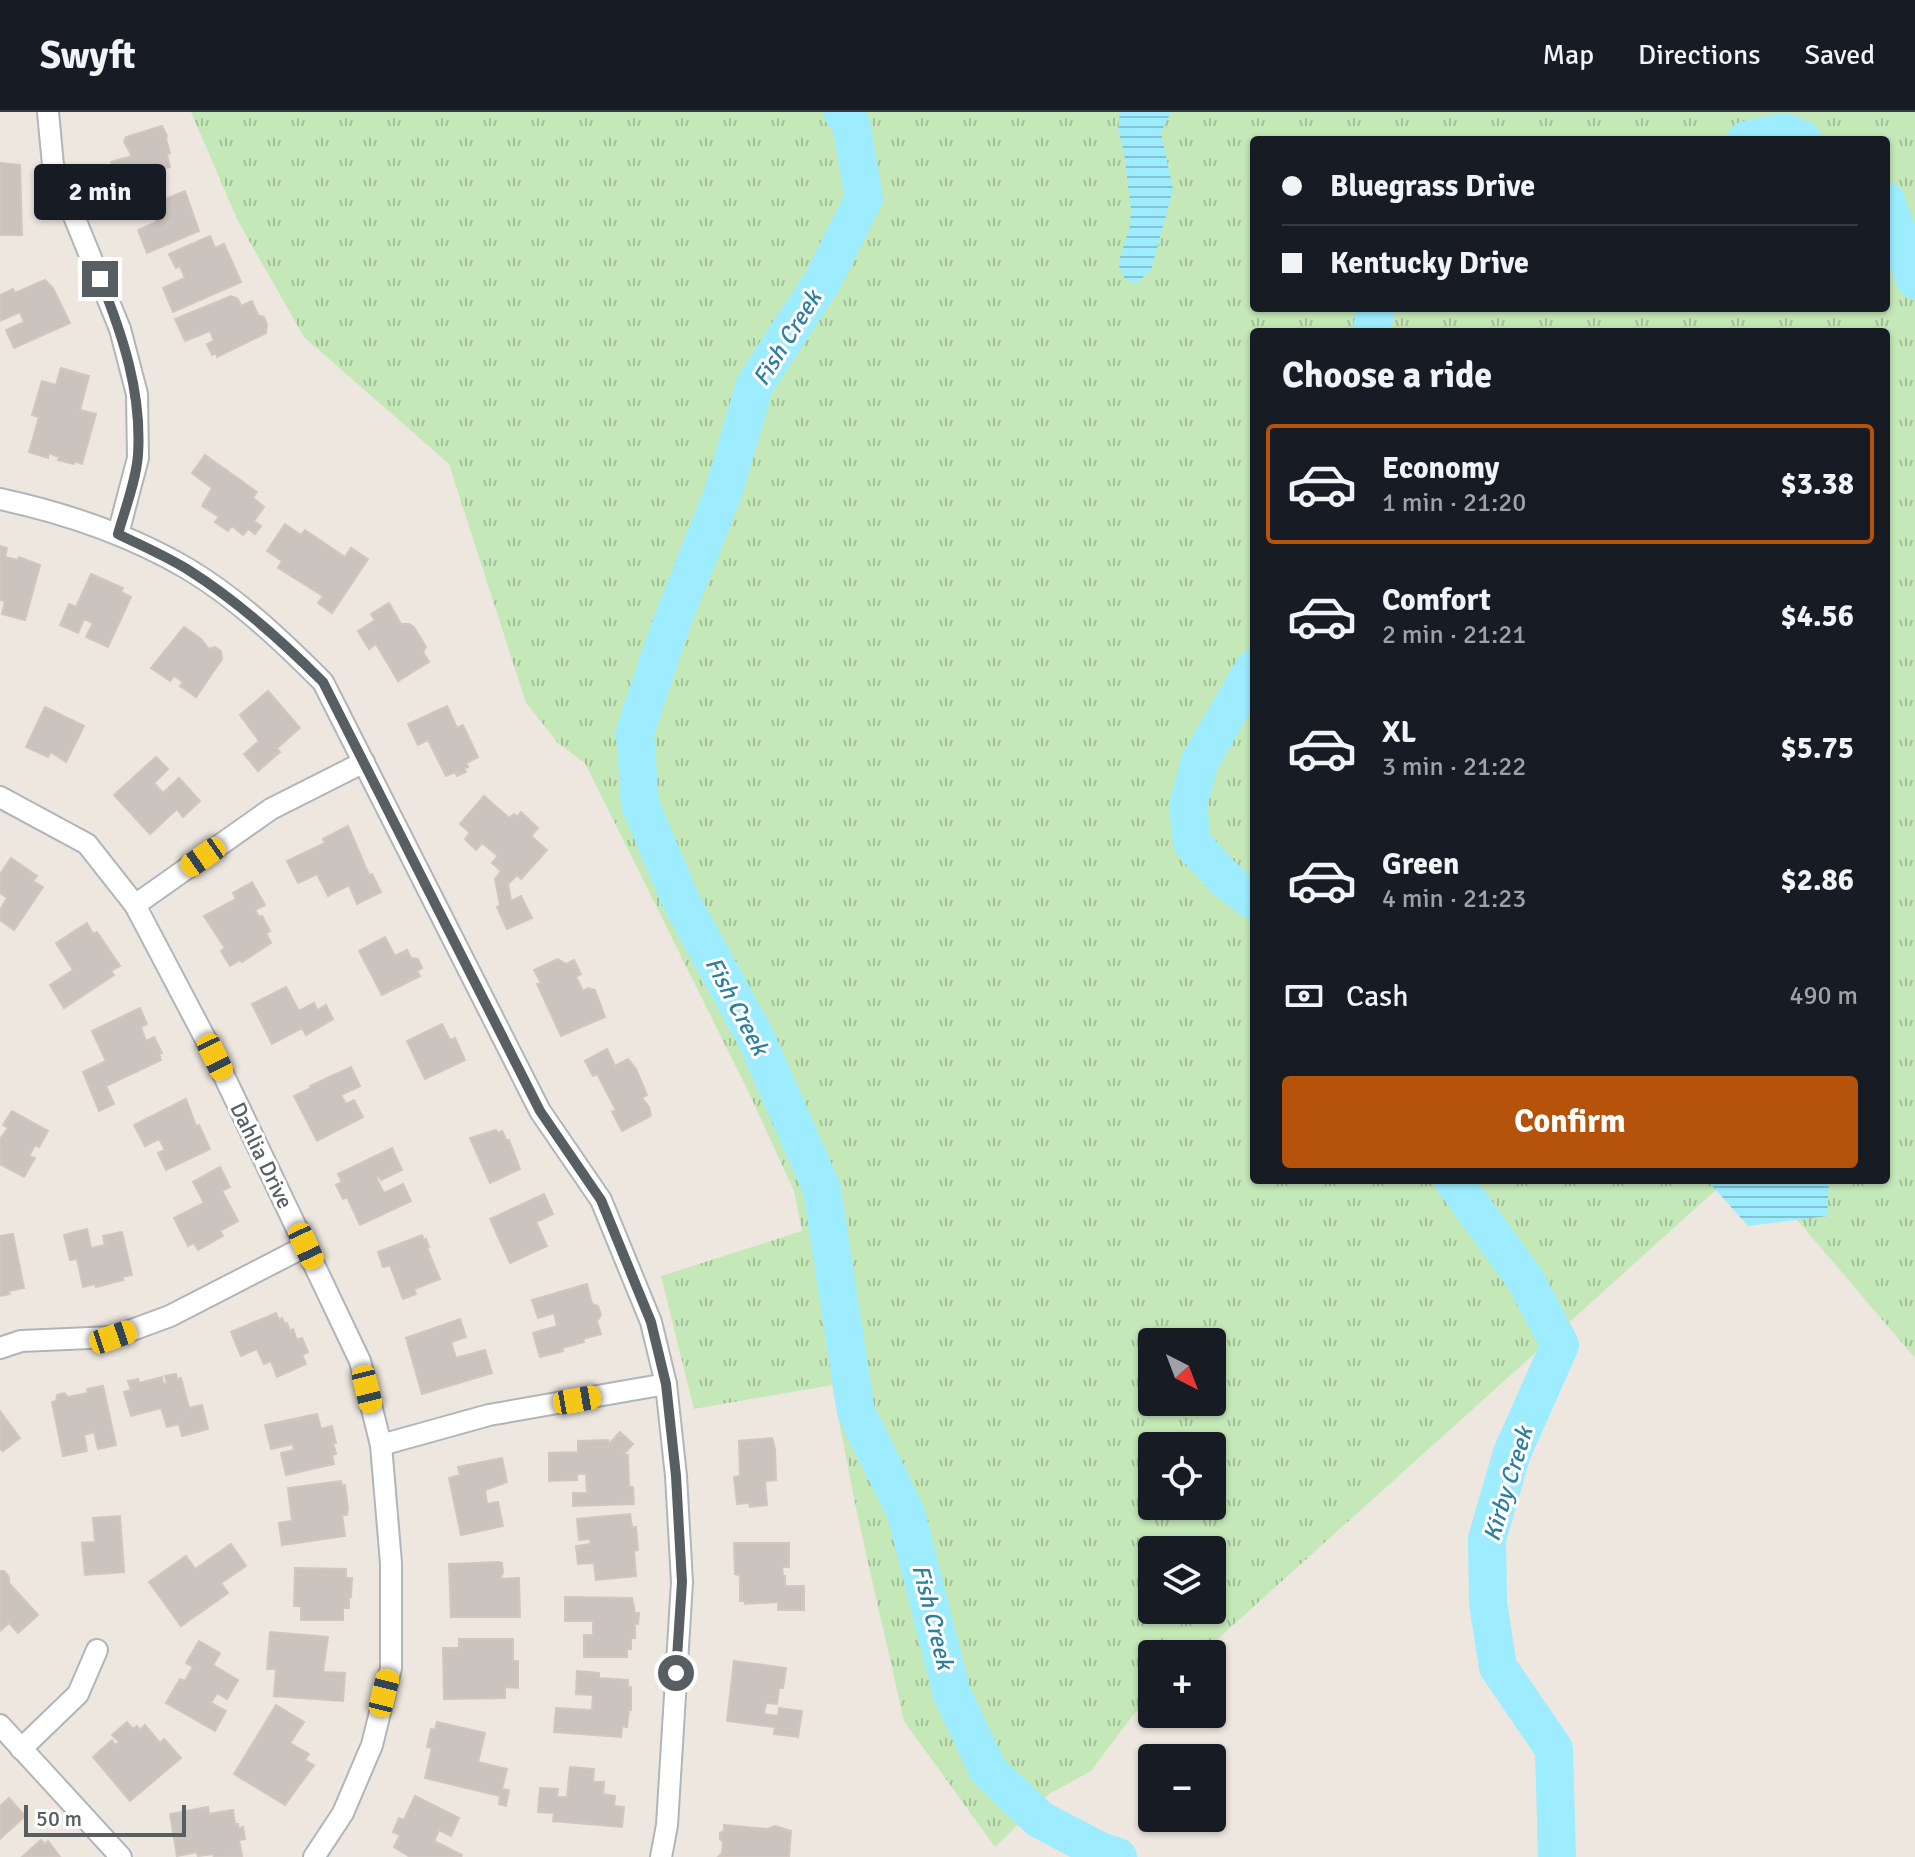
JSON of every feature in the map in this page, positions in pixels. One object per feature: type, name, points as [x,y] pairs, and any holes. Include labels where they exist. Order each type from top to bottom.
[{"type":"street","points":[[48,112],[53,165],[120,329],[137,394],[138,458],[118,534]]},
{"type":"street","points":[[0,499],[118,534],[188,569],[287,645],[323,682],[540,1111],[606,1210],[651,1322],[666,1384],[676,1476],[682,1582],[667,1825],[661,1857]]},
{"type":"street","points":[[135,905],[271,809],[364,762]]},
{"type":"street","name":"Dahlia Drive","points":[[0,797],[87,844],[135,905],[215,1057],[360,1361],[381,1445],[391,1563],[391,1668],[372,1745],[343,1813],[314,1857]]},
{"type":"street","points":[[0,1348],[21,1341],[113,1337],[170,1316],[306,1246]]},
{"type":"street","points":[[381,1445],[489,1415],[666,1384]]},
{"type":"street","points":[[21,1749],[78,1694],[97,1650]]},
{"type":"street","points":[[0,1725],[121,1857]]},
{"type":"green space","points":[[191,112],[1915,112],[1915,1358],[1766,1184],[1890,1184],[1890,328],[1250,328],[1250,1184],[1723,1184],[1217,1640],[1138,1640],[1138,1711],[1091,1771],[1049,1794],[995,1847],[904,1721],[858,1518],[832,1385],[694,1409],[661,1276],[802,1231],[794,1191],[749,1093],[585,763],[558,743],[526,703],[449,464],[304,337],[238,221]]},
{"type":"water","points":[[1120,112],[1171,112],[1161,132],[1173,190],[1151,270],[1135,284],[1125,279],[1118,264],[1130,226],[1131,209],[1118,130]]},
{"type":"water","points":[[1711,1184],[1829,1184],[1827,1216],[1748,1226]]},
{"type":"building","points":[[162,126],[167,136],[170,167],[117,182],[111,162],[132,156],[124,142],[126,137]]},
{"type":"building","points":[[0,163],[20,165],[22,235],[0,235]]},
{"type":"building","points":[[185,191],[199,231],[147,253],[138,230],[157,222],[150,205]]},
{"type":"building","points":[[210,236],[215,248],[224,244],[241,282],[173,312],[163,288],[185,278],[180,266],[176,268],[169,254]]},
{"type":"building","points":[[45,280],[53,288],[70,323],[14,348],[6,330],[24,322],[20,312],[0,321],[0,295],[13,289],[15,293]]},
{"type":"building","points":[[231,296],[238,299],[241,306],[252,301],[258,315],[264,317],[266,333],[217,357],[216,353],[212,355],[207,344],[214,341],[210,331],[185,341],[175,319]]},
{"type":"building","points":[[61,368],[89,376],[80,410],[96,414],[82,464],[58,460],[59,457],[49,453],[48,458],[29,452],[39,417],[32,415],[42,381],[56,385]]},
{"type":"building","points":[[205,455],[257,492],[253,498],[264,507],[254,521],[261,526],[255,534],[248,529],[243,535],[232,526],[228,531],[215,522],[219,517],[202,506],[212,488],[192,473]]},
{"type":"building","points":[[285,524],[301,535],[305,530],[345,557],[351,548],[368,559],[332,613],[318,603],[323,596],[278,568],[282,561],[267,551]]},
{"type":"building","points":[[0,546],[7,548],[5,557],[18,560],[19,557],[40,565],[25,620],[2,614],[5,601],[0,600]]},
{"type":"building","points":[[91,574],[123,588],[121,592],[131,597],[108,647],[86,637],[93,623],[84,619],[78,633],[60,625],[69,604],[76,607]]},
{"type":"building","points":[[389,603],[401,624],[414,627],[426,647],[423,652],[429,662],[398,681],[376,644],[369,649],[358,631],[375,620],[371,614]]},
{"type":"building","points":[[184,627],[209,649],[215,647],[221,651],[222,659],[196,697],[180,686],[183,682],[174,676],[170,681],[151,668]]},
{"type":"building","points":[[268,691],[300,728],[277,748],[280,752],[258,771],[244,754],[259,741],[240,715]]},
{"type":"building","points":[[447,706],[457,728],[463,725],[478,757],[466,763],[466,772],[457,776],[455,772],[446,776],[428,740],[418,745],[408,724]]},
{"type":"building","points":[[45,707],[84,726],[66,762],[51,752],[48,757],[26,747]]},
{"type":"building","points":[[156,757],[168,769],[154,783],[163,793],[179,778],[200,801],[183,817],[177,809],[150,834],[114,795]]},
{"type":"building","points":[[484,796],[509,818],[514,814],[517,817],[521,812],[538,828],[531,836],[547,850],[521,879],[517,875],[508,884],[511,901],[521,896],[532,918],[507,929],[497,907],[500,905],[495,879],[501,871],[492,863],[498,856],[482,843],[476,850],[465,839],[470,833],[460,824]]},
{"type":"building","points":[[348,826],[369,875],[372,874],[381,892],[357,904],[349,885],[328,896],[317,874],[298,883],[287,861],[325,843],[323,839]]},
{"type":"building","points":[[11,858],[37,876],[33,881],[43,887],[14,930],[0,920],[0,910],[7,898],[0,893],[0,874]]},
{"type":"building","points":[[252,882],[265,905],[255,910],[270,931],[266,933],[271,943],[230,966],[221,951],[225,948],[204,916],[236,899],[233,893]]},
{"type":"building","points":[[87,923],[93,934],[97,932],[120,966],[111,971],[114,975],[64,1008],[50,985],[73,970],[56,943]]},
{"type":"building","points":[[385,937],[395,956],[407,950],[411,958],[418,959],[422,968],[417,971],[420,976],[382,995],[359,951]]},
{"type":"building","points":[[558,959],[566,964],[574,960],[581,974],[576,977],[583,991],[588,988],[595,990],[605,1017],[561,1036],[537,984],[541,983],[534,970]]},
{"type":"building","points":[[286,987],[299,1011],[314,1003],[317,1010],[326,1005],[333,1019],[306,1035],[302,1028],[272,1044],[252,1004]]},
{"type":"building","points":[[140,1008],[147,1024],[141,1027],[146,1041],[154,1037],[162,1053],[159,1054],[161,1060],[106,1086],[114,1104],[99,1111],[83,1072],[106,1061],[92,1031]]},
{"type":"building","points":[[442,1024],[450,1040],[455,1038],[465,1060],[425,1079],[407,1041]]},
{"type":"building","points":[[607,1049],[615,1066],[628,1059],[636,1069],[647,1095],[642,1098],[651,1116],[622,1131],[612,1112],[616,1110],[597,1074],[593,1076],[585,1061]]},
{"type":"building","points":[[351,1067],[360,1086],[341,1095],[346,1104],[354,1100],[363,1117],[317,1141],[294,1096]]},
{"type":"building","points":[[186,1099],[196,1126],[199,1125],[210,1149],[166,1170],[158,1153],[165,1150],[159,1139],[145,1146],[134,1125]]},
{"type":"building","points":[[12,1111],[48,1131],[39,1147],[35,1145],[29,1156],[35,1158],[24,1177],[0,1164],[0,1139],[8,1128],[3,1125]]},
{"type":"building","points":[[496,1130],[498,1133],[502,1131],[509,1140],[520,1169],[490,1183],[470,1138]]},
{"type":"building","points":[[392,1148],[402,1170],[381,1180],[379,1176],[376,1178],[384,1193],[403,1184],[411,1201],[360,1225],[347,1197],[343,1199],[336,1185],[342,1182],[338,1174]]},
{"type":"building","points":[[220,1167],[230,1187],[222,1191],[238,1221],[220,1231],[223,1236],[198,1250],[194,1243],[188,1246],[174,1218],[204,1203],[193,1182]]},
{"type":"building","points":[[544,1194],[553,1214],[536,1222],[547,1246],[510,1263],[490,1219]]},
{"type":"building","points":[[87,1229],[91,1248],[105,1245],[103,1236],[122,1232],[132,1275],[96,1287],[95,1284],[83,1287],[77,1259],[70,1260],[64,1235]]},
{"type":"building","points":[[13,1234],[24,1288],[0,1296],[0,1236]]},
{"type":"building","points":[[422,1235],[440,1279],[414,1289],[416,1294],[403,1299],[390,1265],[383,1267],[378,1252]]},
{"type":"building","points":[[587,1284],[592,1304],[598,1306],[601,1315],[597,1321],[601,1334],[562,1348],[563,1351],[540,1357],[533,1333],[557,1326],[554,1313],[538,1318],[532,1300]]},
{"type":"building","points":[[276,1313],[279,1320],[282,1318],[287,1323],[290,1331],[293,1329],[297,1340],[302,1338],[308,1352],[302,1355],[306,1364],[277,1377],[271,1361],[264,1364],[257,1349],[241,1356],[231,1332]]},
{"type":"building","points":[[460,1319],[466,1337],[451,1342],[456,1358],[485,1350],[492,1373],[422,1394],[406,1338]]},
{"type":"building","points":[[176,1374],[177,1380],[181,1378],[189,1408],[202,1405],[208,1429],[182,1436],[179,1424],[167,1427],[161,1408],[131,1416],[124,1392],[131,1390],[128,1381],[138,1379],[139,1383],[162,1377],[163,1384],[167,1383],[165,1376]]},
{"type":"building","points":[[103,1386],[116,1445],[98,1449],[94,1432],[84,1435],[87,1451],[63,1456],[52,1402],[56,1401],[57,1395],[64,1393],[68,1397]]},
{"type":"building","points":[[0,1411],[20,1438],[3,1451],[0,1449]]},
{"type":"building","points":[[317,1414],[321,1429],[332,1426],[336,1443],[333,1443],[336,1454],[332,1455],[334,1464],[286,1475],[281,1453],[294,1450],[293,1444],[271,1449],[265,1425]]},
{"type":"building","points":[[620,1432],[633,1444],[623,1455],[628,1455],[629,1487],[633,1487],[634,1504],[573,1506],[573,1493],[587,1493],[586,1474],[577,1474],[577,1480],[549,1481],[549,1453],[578,1452],[578,1441],[608,1440],[609,1444]]},
{"type":"building","points":[[772,1438],[776,1480],[765,1481],[767,1505],[750,1507],[749,1503],[737,1504],[734,1477],[740,1476],[739,1441]]},
{"type":"building","points":[[502,1458],[507,1482],[485,1490],[487,1504],[498,1502],[503,1526],[461,1535],[449,1478],[460,1475],[458,1467]]},
{"type":"building","points":[[341,1481],[342,1486],[345,1485],[348,1509],[347,1515],[342,1515],[345,1536],[282,1545],[279,1523],[292,1521],[288,1488]]},
{"type":"building","points":[[630,1514],[632,1527],[636,1527],[636,1576],[596,1580],[594,1563],[578,1564],[576,1546],[591,1544],[590,1539],[579,1540],[577,1519]]},
{"type":"building","points":[[120,1516],[124,1572],[85,1575],[82,1543],[95,1542],[93,1518]]},
{"type":"building","points":[[734,1543],[789,1543],[789,1567],[782,1567],[785,1586],[804,1586],[804,1610],[778,1610],[778,1602],[745,1604],[745,1601],[740,1601],[740,1576],[735,1574]]},
{"type":"building","points":[[231,1544],[246,1566],[221,1583],[228,1593],[181,1626],[149,1582],[186,1556],[195,1569]]},
{"type":"building","points":[[502,1563],[503,1573],[500,1579],[519,1578],[520,1617],[451,1617],[449,1564]]},
{"type":"building","points":[[295,1568],[346,1569],[346,1578],[352,1578],[351,1597],[349,1608],[343,1608],[343,1620],[301,1620],[301,1606],[294,1606]]},
{"type":"building","points":[[0,1571],[4,1571],[9,1583],[38,1615],[18,1633],[6,1619],[8,1624],[0,1631]]},
{"type":"building","points":[[565,1597],[632,1598],[635,1613],[639,1613],[635,1638],[631,1638],[627,1657],[584,1657],[584,1635],[593,1635],[593,1621],[565,1621]]},
{"type":"building","points":[[270,1632],[328,1637],[323,1672],[345,1673],[343,1701],[274,1696],[276,1669],[267,1669]]},
{"type":"building","points":[[459,1639],[513,1639],[513,1661],[518,1661],[518,1688],[505,1687],[505,1698],[444,1699],[443,1648],[459,1648]]},
{"type":"building","points":[[199,1641],[220,1653],[213,1665],[238,1680],[227,1699],[217,1693],[211,1703],[226,1711],[215,1731],[166,1703],[180,1679],[185,1681],[193,1667],[186,1663]]},
{"type":"building","points":[[734,1661],[786,1668],[777,1704],[766,1703],[764,1714],[778,1716],[779,1708],[802,1711],[798,1737],[774,1734],[775,1727],[727,1721]]},
{"type":"building","points":[[577,1671],[599,1673],[599,1678],[628,1680],[631,1710],[627,1727],[622,1726],[621,1737],[554,1732],[556,1708],[592,1710],[593,1695],[576,1694]]},
{"type":"building","points":[[276,1705],[304,1722],[290,1743],[309,1754],[305,1760],[314,1765],[285,1805],[234,1774]]},
{"type":"building","points":[[127,1722],[133,1729],[137,1726],[140,1730],[145,1725],[160,1743],[164,1739],[181,1758],[130,1801],[93,1757],[112,1740],[115,1745],[119,1742],[112,1735]]},
{"type":"building","points":[[437,1722],[485,1733],[478,1762],[507,1769],[502,1789],[509,1790],[506,1806],[499,1804],[500,1796],[425,1778],[432,1748],[427,1747],[431,1729],[435,1730]]},
{"type":"building","points":[[570,1767],[594,1769],[593,1782],[604,1782],[603,1794],[615,1796],[614,1806],[624,1807],[622,1827],[553,1821],[554,1813],[538,1812],[540,1788],[558,1789],[557,1797],[567,1797]]},
{"type":"building","points":[[415,1796],[459,1818],[451,1836],[439,1830],[434,1841],[461,1857],[410,1857],[394,1847],[400,1835],[393,1832],[399,1818],[404,1820]]},
{"type":"building","points":[[9,1798],[25,1816],[0,1839],[0,1806]]},
{"type":"building","points":[[208,1807],[209,1814],[233,1810],[235,1824],[239,1829],[243,1827],[245,1839],[239,1840],[242,1856],[198,1856],[197,1852],[177,1856],[170,1814]]},
{"type":"building","points":[[724,1825],[768,1829],[775,1826],[791,1831],[789,1857],[718,1857],[722,1853],[720,1833],[724,1831]]},
{"type":"building","points":[[41,1840],[45,1844],[48,1841],[60,1857],[22,1857]]},
{"type":"waterway","name":"Fish Creek","points":[[842,112],[851,124],[864,198],[823,280],[755,384],[724,490],[670,627],[635,732],[640,804],[681,901],[755,1036],[822,1189],[856,1412],[906,1513],[952,1694],[988,1770],[1039,1819],[1118,1857]]},
{"type":"waterway","name":"Kirby Creek","points":[[1765,136],[1784,132],[1794,136]]},
{"type":"waterway","name":"Kirby Creek","points":[[1890,212],[1915,280]]},
{"type":"waterway","name":"Kirby Creek","points":[[1372,328],[1375,312]]},
{"type":"waterway","name":"Kirby Creek","points":[[1250,675],[1200,761],[1188,805],[1192,843],[1226,880],[1250,898]]},
{"type":"waterway","name":"Kirby Creek","points":[[1456,1184],[1525,1279],[1560,1345],[1512,1453],[1487,1539],[1488,1603],[1498,1667],[1554,1749],[1557,1857]]},
{"type":"route","points":[[100,279],[120,329],[137,394],[138,458],[118,534],[188,569],[230,599],[287,645],[323,682],[540,1111],[601,1200],[615,1230],[651,1322],[666,1384],[676,1476],[682,1582],[676,1673]]}]
